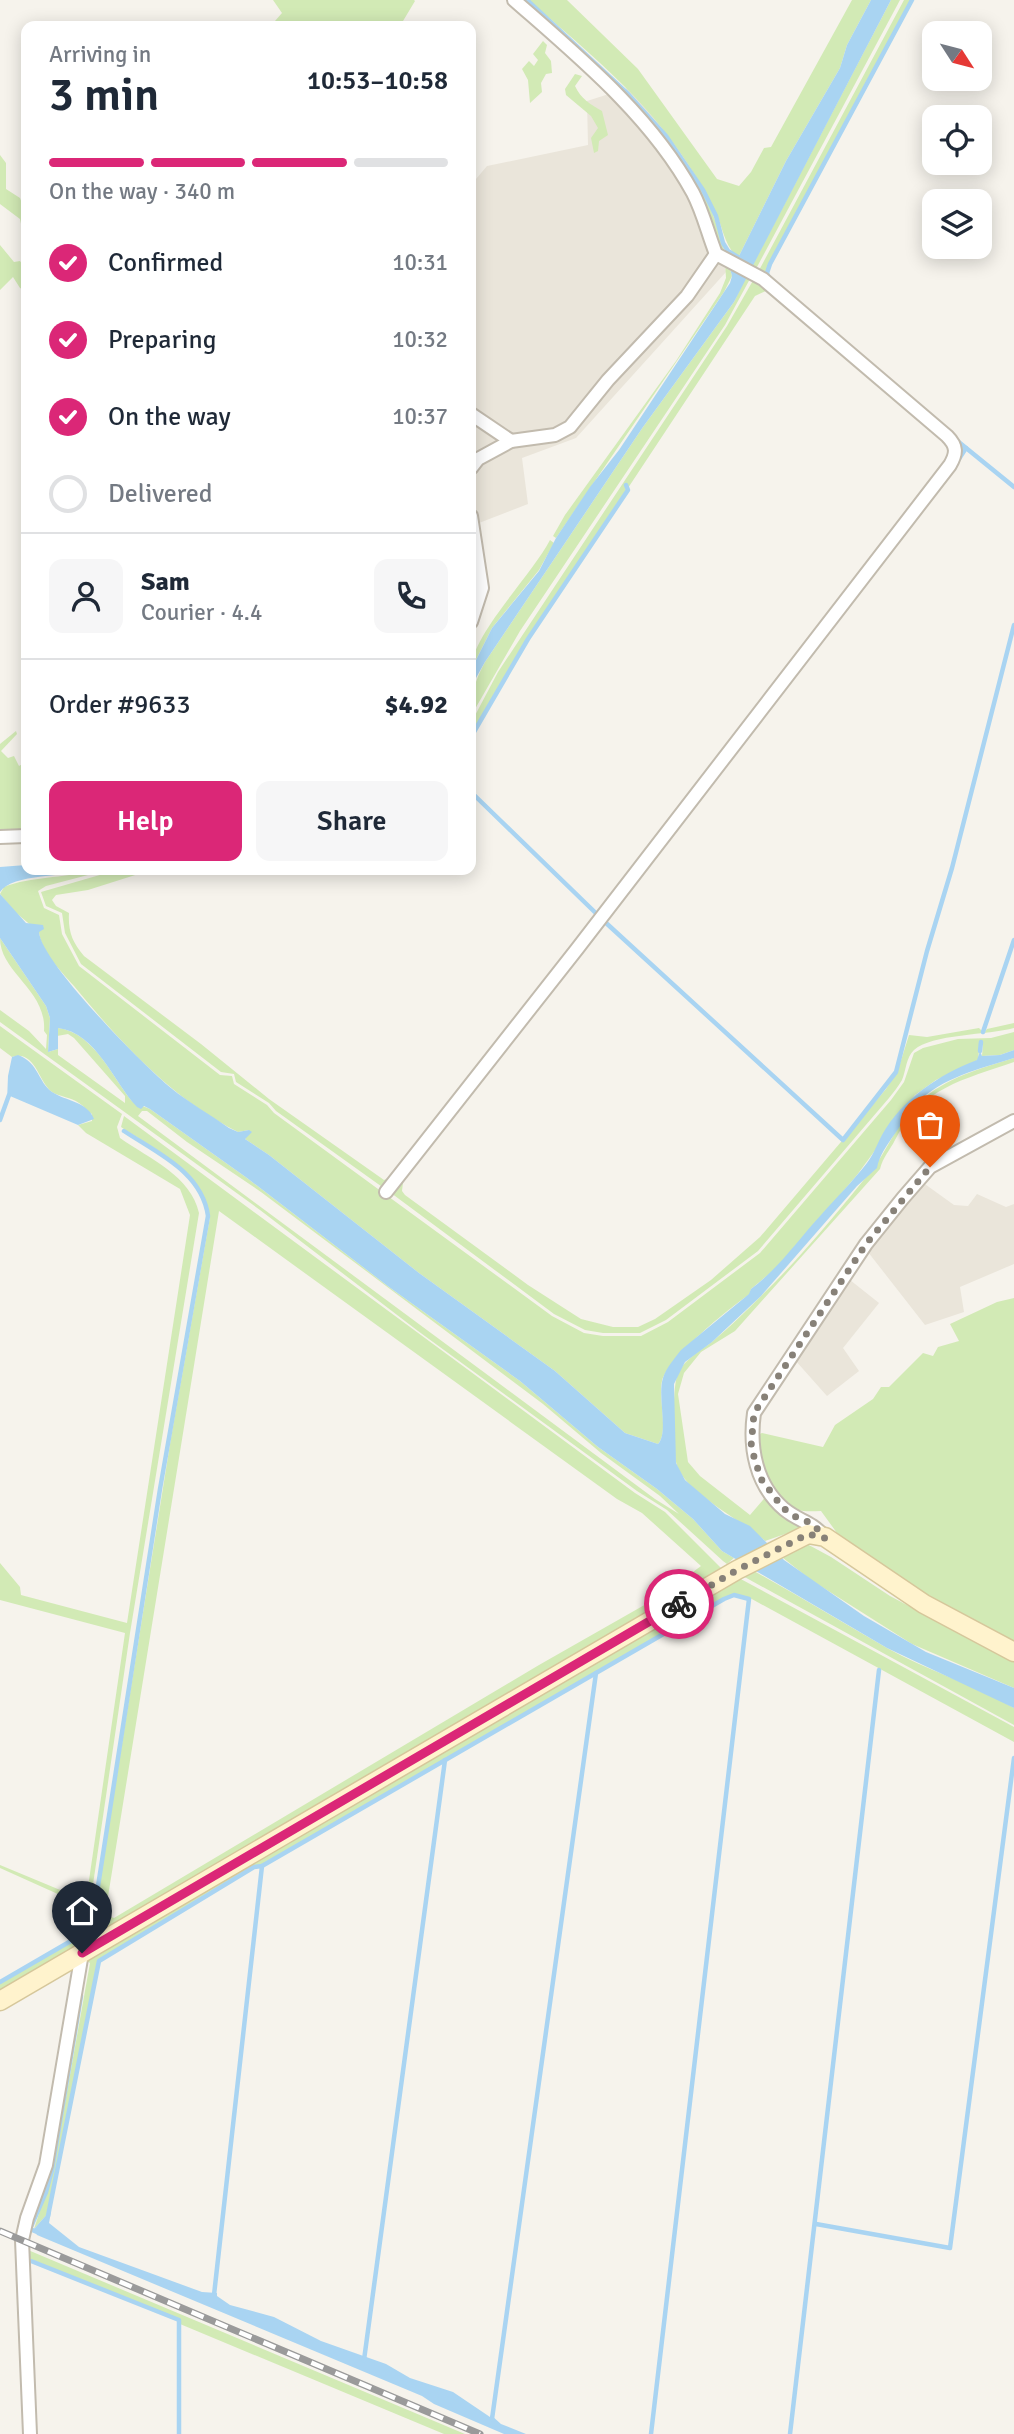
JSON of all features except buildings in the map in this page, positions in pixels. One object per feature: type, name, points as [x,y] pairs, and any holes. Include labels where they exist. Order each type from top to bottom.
[{"type":"main road","points":[[0,2001],[737,1570],[808,1534],[825,1538],[924,1604],[1014,1652]]},
{"type":"street","points":[[386,1192],[577,949],[955,456],[955,443],[763,279],[721,257],[693,193],[631,108],[589,65],[514,0]]},
{"type":"street","points":[[476,462],[511,440],[555,435],[570,427],[608,380],[721,257]]},
{"type":"street","points":[[476,417],[511,440]]},
{"type":"street","points":[[476,549],[482,588],[476,607]]},
{"type":"street","points":[[0,837],[21,836]]},
{"type":"street","points":[[825,1538],[813,1524],[783,1508],[761,1479],[751,1447],[754,1413],[866,1244],[930,1167],[1014,1121]]},
{"type":"street","points":[[30,2434],[22,2240],[46,2165],[82,1953]]},
{"type":"shaded area","points":[[634,86],[712,178],[726,272],[576,438],[522,458],[528,504],[479,523],[488,593],[476,619],[476,179],[487,166],[588,145],[587,101]]},
{"type":"shaded area","points":[[922,1182],[954,1205],[968,1206],[977,1194],[1006,1207],[1014,1204],[1014,1264],[960,1287],[964,1312],[925,1325],[868,1252]]},
{"type":"shaded area","points":[[850,1280],[879,1303],[843,1348],[859,1371],[827,1396],[795,1360]]},
{"type":"green space","points":[[273,0],[415,1],[403,21],[275,21],[282,13]]},
{"type":"green space","points":[[529,0],[567,0],[638,69],[717,179],[739,186],[751,172],[764,148],[771,147],[852,0],[871,0],[847,45],[840,68],[786,161],[739,256],[734,258],[723,255],[652,125],[678,155],[702,192],[725,252],[736,256],[728,245],[704,190],[653,117],[584,48]]},
{"type":"green space","points":[[891,0],[900,0],[757,267],[751,268]]},
{"type":"green space","points":[[904,0],[911,0],[766,273],[769,280],[926,411],[965,449],[952,468],[957,449],[757,274]]},
{"type":"green space","points":[[543,41],[547,45],[545,53],[551,61],[552,73],[546,74],[541,83],[542,92],[530,103],[528,80],[522,69],[529,61],[534,66],[538,60],[533,54]]},
{"type":"green space","points":[[575,74],[582,76],[575,86],[580,94],[602,111],[608,135],[599,141],[598,151],[594,153],[591,138],[598,128],[591,116],[566,95],[565,89]]},
{"type":"green space","points":[[0,155],[6,163],[6,189],[21,201],[21,224],[20,219],[0,204]]},
{"type":"green space","points":[[0,245],[14,262],[21,262],[21,288],[13,277],[0,290]]},
{"type":"green space","points":[[725,263],[729,265],[732,276],[724,292],[556,538],[553,536],[565,515],[676,361],[720,293],[726,278]]},
{"type":"green space","points":[[747,275],[751,277],[725,325],[520,631],[476,707],[476,683],[485,662],[643,427],[734,302]]},
{"type":"green space","points":[[755,277],[770,289],[755,296],[628,488],[625,486],[626,490],[527,639],[476,726],[476,714],[498,672],[727,326]]},
{"type":"green space","points":[[550,540],[554,543],[539,570],[492,628],[476,660],[476,651],[491,623]]},
{"type":"green space","points":[[16,731],[17,734],[1,751],[8,758],[14,756],[19,766],[21,765],[21,833],[0,835],[0,744]]},
{"type":"green space","points":[[88,875],[46,886],[38,891],[44,908],[59,915],[62,934],[79,966],[220,1075],[232,1076],[234,1084],[267,1105],[274,1113],[552,1316],[584,1333],[641,1336],[668,1322],[760,1253],[891,1100],[904,1082],[914,1053],[958,1039],[991,1038],[1014,1032],[1014,1050],[1000,1055],[982,1056],[983,1044],[980,1042],[978,1060],[936,1080],[915,1095],[882,1136],[879,1145],[857,1175],[781,1264],[751,1289],[750,1294],[700,1334],[675,1360],[662,1381],[663,1432],[658,1444],[625,1433],[555,1371],[419,1273],[245,1139],[249,1130],[238,1132],[214,1119],[149,1068],[52,961],[43,947],[39,932],[15,912],[0,894],[4,887],[36,879]]},
{"type":"green space","points":[[100,875],[135,875],[88,890],[56,895],[52,900],[56,906],[69,913],[69,925],[76,946],[84,956],[269,1099],[384,1180],[396,1175],[385,1189],[276,1111],[269,1103],[236,1082],[234,1074],[221,1072],[81,964],[65,933],[62,913],[46,906],[41,892]]},
{"type":"green space","points":[[0,938],[46,1006],[50,1018],[48,1052],[58,1049],[58,1055],[125,1103],[125,1096],[74,1038],[68,1034],[57,1036],[58,1028],[82,1038],[100,1056],[133,1102],[150,1109],[247,1178],[389,1287],[520,1381],[598,1447],[657,1489],[693,1519],[722,1551],[734,1558],[727,1564],[667,1510],[418,1331],[260,1210],[0,1022],[0,1010],[29,1031],[46,1049],[47,1035],[38,1004],[7,962]],"holes":[[[142,1111],[147,1111],[187,1142],[261,1192],[543,1404],[679,1514],[655,1499],[138,1116]]]},
{"type":"green space","points":[[1014,1023],[1014,1028],[984,1033],[987,1029]]},
{"type":"green space","points":[[0,1026],[122,1114],[117,1127],[120,1138],[178,1179],[195,1200],[199,1213],[130,1633],[91,1898],[84,1912],[60,1895],[0,1868],[0,1865],[65,1892],[87,1894],[125,1633],[0,1600],[0,1563],[20,1587],[21,1595],[127,1623],[190,1215],[180,1189],[86,1133],[78,1125],[92,1121],[92,1114],[76,1101],[47,1088],[36,1068],[26,1058],[12,1057],[0,1048]]},
{"type":"green space","points":[[979,1028],[984,1033],[933,1041],[914,1050],[894,1092],[758,1251],[666,1320],[640,1333],[585,1330],[554,1314],[391,1193],[404,1174],[402,1191],[405,1195],[528,1285],[581,1319],[613,1327],[638,1327],[655,1319],[711,1280],[760,1237],[886,1089],[898,1070],[909,1035],[927,1037]]},
{"type":"green space","points":[[1014,1058],[1014,1062],[946,1088],[918,1108],[906,1122],[880,1169],[735,1331],[701,1352],[684,1373],[678,1394],[688,1462],[700,1476],[750,1515],[768,1494],[811,1525],[765,1541],[701,1495],[681,1473],[676,1462],[674,1431],[678,1373],[689,1359],[745,1312],[805,1250],[871,1171],[905,1117],[919,1102],[952,1080]]},
{"type":"green space","points":[[124,1116],[635,1493],[665,1512],[721,1568],[91,1937],[171,1438],[210,1217],[197,1186],[187,1174],[176,1163],[121,1127]],"holes":[[[219,1211],[617,1499],[642,1513],[701,1566],[662,1595],[539,1665],[114,1918],[105,1915]]]},
{"type":"green space","points":[[1014,1298],[1014,1646],[935,1603],[845,1544],[821,1511],[801,1511],[779,1499],[768,1479],[757,1435],[762,1433],[823,1447],[835,1425],[873,1399],[881,1387],[889,1387],[923,1353],[933,1356],[938,1347],[959,1341],[950,1324],[997,1302]]},
{"type":"green space","points":[[807,1544],[890,1596],[1014,1662],[1014,1688],[912,1644],[811,1580],[778,1554]]},
{"type":"green space","points":[[750,1569],[887,1648],[1014,1708],[1014,1725],[741,1575]]},
{"type":"green space","points":[[737,1577],[1014,1727],[1014,1742],[750,1598],[734,1595],[723,1598],[261,1865],[253,1866],[98,1961],[49,2212],[34,2229],[53,2170],[90,1963],[87,1961],[88,1957]]},
{"type":"green space","points":[[81,1936],[78,1947],[0,1991],[0,1984]]},
{"type":"green space","points":[[28,2250],[465,2434],[444,2434],[180,2324],[179,2319],[28,2258]]},
{"type":"water","points":[[871,0],[891,0],[734,302],[643,427],[476,678],[476,660],[492,628],[539,571],[556,538],[619,450],[730,283],[732,276],[729,265],[739,256],[786,161],[840,68],[847,45]]},
{"type":"water","points":[[21,865],[21,875],[58,875],[16,882],[0,892],[0,867]]},
{"type":"water","points":[[0,894],[26,923],[43,925],[44,929],[39,932],[44,946],[75,989],[139,1059],[171,1088],[229,1128],[238,1132],[252,1132],[245,1139],[419,1273],[555,1371],[625,1433],[658,1444],[663,1431],[663,1378],[681,1350],[749,1294],[779,1263],[862,1170],[890,1122],[911,1099],[936,1080],[977,1060],[980,1051],[982,1056],[1000,1055],[1014,1050],[1014,1058],[949,1080],[916,1104],[886,1147],[877,1168],[857,1186],[761,1296],[712,1342],[685,1362],[674,1384],[676,1463],[685,1480],[725,1514],[750,1526],[784,1560],[864,1616],[926,1652],[1014,1688],[1014,1708],[887,1648],[722,1551],[693,1519],[657,1489],[598,1447],[520,1381],[389,1287],[247,1178],[150,1109],[137,1107],[103,1060],[83,1039],[58,1028],[58,1049],[48,1052],[50,1018],[46,1006],[0,938]]},
{"type":"water","points":[[18,1055],[30,1063],[47,1088],[82,1105],[94,1119],[78,1125],[10,1096],[7,1101],[12,1057]]},
{"type":"water","points":[[49,2212],[49,2223],[79,2247],[202,2292],[217,2293],[217,2296],[230,2305],[274,2317],[321,2341],[386,2364],[410,2378],[453,2392],[501,2424],[526,2434],[504,2434],[434,2404],[422,2396],[37,2235],[34,2229]]},
{"type":"waterway","points":[[527,0],[628,94],[666,136],[703,190],[716,216],[723,243],[728,251],[741,259]]},
{"type":"waterway","points":[[769,278],[767,273],[770,264],[912,0]]},
{"type":"waterway","points":[[955,439],[1014,487]]},
{"type":"waterway","points":[[957,462],[966,448]]},
{"type":"waterway","points":[[476,728],[528,639],[628,490],[626,485]]},
{"type":"waterway","points":[[476,797],[605,922],[843,1140],[896,1072],[1014,625]]},
{"type":"waterway","points":[[983,1032],[1014,940]]},
{"type":"waterway","points":[[980,1051],[981,1042]]},
{"type":"waterway","points":[[0,1120],[9,1095]]},
{"type":"waterway","points":[[91,1931],[160,1489],[208,1216],[197,1187],[187,1176],[176,1165],[124,1131]]},
{"type":"waterway","points":[[48,2216],[99,1961],[254,1867],[262,1866],[724,1599],[734,1595],[749,1599],[651,2434]]},
{"type":"waterway","points":[[790,2434],[879,1670]]},
{"type":"waterway","points":[[492,2419],[596,1673]]},
{"type":"waterway","points":[[816,2224],[950,2248],[1014,1758]]},
{"type":"waterway","points":[[364,2360],[445,1760]]},
{"type":"waterway","points":[[214,2295],[262,1866]]},
{"type":"waterway","points":[[0,1982],[76,1938]]},
{"type":"waterway","points":[[37,2232],[30,2229],[52,2170],[81,1996]]},
{"type":"waterway","points":[[31,2261],[179,2320],[179,2434]]},
{"type":"railway","points":[[0,2231],[480,2434]]},
{"type":"way so far","points":[[679,1604],[737,1570],[808,1534],[825,1538],[813,1524],[783,1508],[761,1479],[751,1447],[754,1413],[866,1244],[930,1167]]},
{"type":"route","points":[[82,1953],[679,1604]]}]
